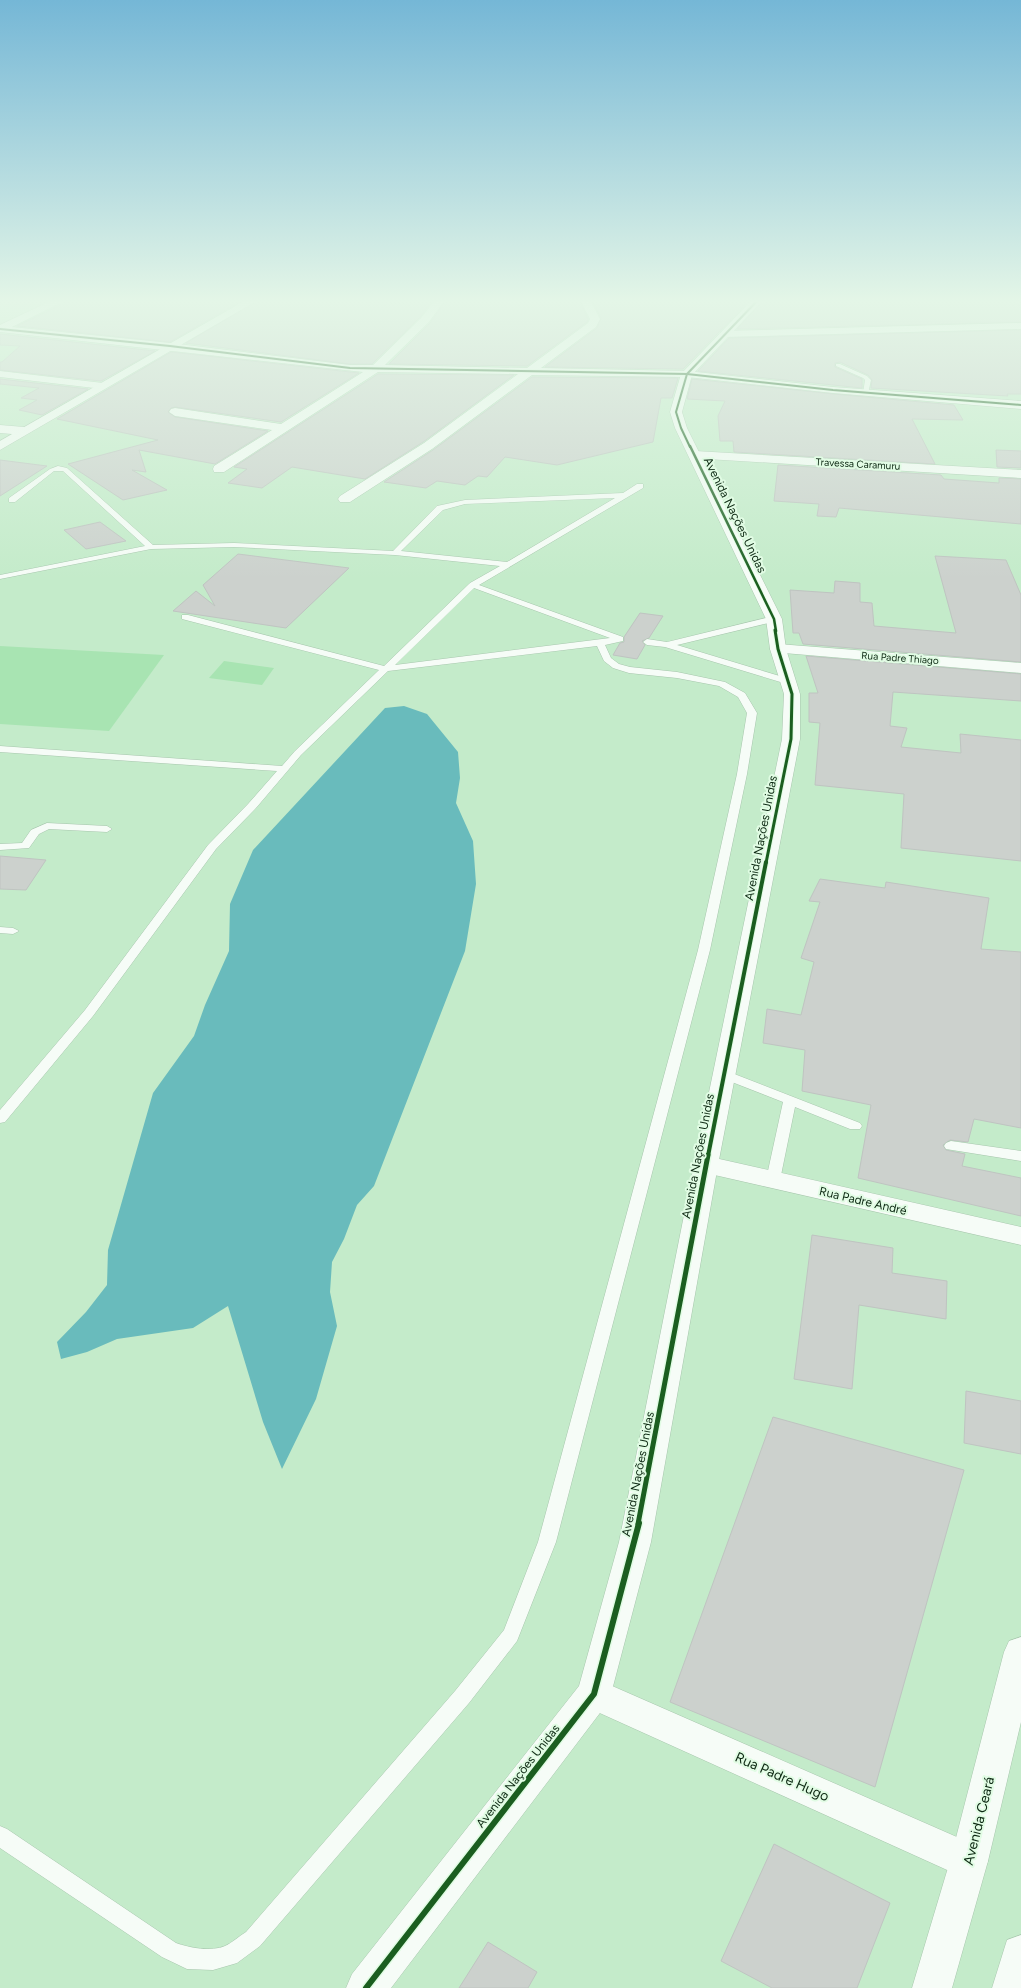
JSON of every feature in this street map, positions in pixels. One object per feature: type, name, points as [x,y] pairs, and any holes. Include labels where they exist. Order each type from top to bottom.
[{"type":"street","points":[[0,446],[91,393]]},
{"type":"street","points":[[219,469],[338,393]]},
{"type":"street","points":[[345,499],[428,446],[500,393]]},
{"type":"street","name":"Avenida Nações Unidas","points":[[366,1988],[594,1694],[635,1542],[706,1165],[791,739],[792,694],[790,682],[778,649],[774,619],[681,428],[676,412],[682,393]]},
{"type":"street","points":[[866,393],[1021,405]]},
{"type":"street","points":[[175,412],[284,428]]},
{"type":"street","points":[[0,429],[24,431]]},
{"type":"street","name":"Travessa Caramuru","points":[[694,455],[1021,474]]},
{"type":"street","name":"Rua Padre Thiago","points":[[778,649],[1021,668]]},
{"type":"street","name":"Rua Padre André","points":[[706,1165],[1021,1236]]},
{"type":"street","name":"Avenida Ceará","points":[[932,1988],[969,1861],[1021,1652]]},
{"type":"street","name":"Rua Padre Hugo","points":[[594,1694],[969,1861]]},
{"type":"street","points":[[1012,1988],[1021,1954]]},
{"type":"lane","points":[[12,500],[52,470],[58,468],[65,469],[151,547]]},
{"type":"lane","points":[[0,1119],[89,1013],[212,847],[252,806],[298,753],[473,586],[506,564],[640,486]]},
{"type":"lane","points":[[395,553],[440,508],[447,504],[626,495]]},
{"type":"lane","points":[[0,577],[151,547],[234,545],[395,553],[506,564]]},
{"type":"lane","points":[[185,617],[385,669],[600,643],[622,639],[473,586]]},
{"type":"lane","points":[[666,644],[774,619]]},
{"type":"lane","points":[[647,642],[666,644],[790,682]]},
{"type":"lane","points":[[0,1836],[169,1950],[186,1958],[214,1959],[230,1956],[253,1939],[462,1698],[511,1635],[546,1542],[704,950],[742,774],[752,713],[742,695],[722,684],[676,675],[629,670],[616,666],[607,659],[600,643]]},
{"type":"lane","points":[[0,749],[284,769]]},
{"type":"lane","points":[[0,847],[25,846],[35,832],[47,826],[107,830]]},
{"type":"lane","points":[[0,930],[13,931]]},
{"type":"lane","points":[[724,1074],[855,1126]]},
{"type":"lane","points":[[773,1180],[790,1100]]},
{"type":"lane","points":[[951,1146],[1021,1156]]},
{"type":"green space","points":[[0,646],[164,655],[109,731],[0,724]]},
{"type":"green space","points":[[224,661],[274,668],[262,685],[209,678]]},
{"type":"water","points":[[404,706],[427,714],[458,752],[460,778],[456,803],[473,841],[476,884],[465,951],[374,1186],[357,1205],[344,1239],[332,1262],[330,1292],[337,1326],[316,1399],[282,1469],[263,1422],[228,1306],[193,1328],[117,1339],[87,1352],[61,1359],[57,1342],[86,1312],[107,1285],[108,1250],[153,1093],[194,1036],[205,1005],[229,951],[230,904],[253,850],[385,708]]},
{"type":"building","points":[[30,393],[81,393],[42,415],[19,410],[37,400],[21,398]]},
{"type":"building","points":[[102,393],[328,393],[281,422],[175,407],[171,408],[168,412],[175,417],[268,431],[215,464],[139,450],[146,472],[132,470],[167,490],[123,500],[68,464],[158,440],[57,419]]},
{"type":"building","points":[[349,393],[490,393],[423,442],[365,479],[292,467],[262,488],[228,483],[247,469],[234,467]]},
{"type":"building","points":[[511,393],[674,393],[672,398],[661,398],[653,442],[557,465],[505,457],[487,477],[478,476],[465,485],[437,481],[426,488],[384,482],[433,450]]},
{"type":"building","points":[[689,393],[821,393],[954,405],[963,420],[912,419],[935,464],[734,452],[733,441],[720,441],[718,416],[725,401],[687,399]]},
{"type":"building","points":[[953,393],[1021,393],[1021,394],[1007,394],[1008,396]]},
{"type":"building","points":[[996,450],[1021,451],[1021,468],[997,467]]},
{"type":"building","points":[[0,460],[47,466],[0,496]]},
{"type":"building","points":[[778,465],[941,475],[944,479],[999,483],[999,478],[1021,479],[1021,524],[839,508],[836,517],[817,516],[819,504],[774,501]]},
{"type":"building","points":[[100,522],[126,541],[86,549],[64,530]]},
{"type":"building","points":[[238,554],[349,568],[286,628],[173,611],[196,591],[215,606],[203,585]]},
{"type":"building","points":[[935,556],[1006,560],[1021,595],[1021,662],[803,644],[799,633],[793,633],[790,590],[834,593],[835,581],[860,583],[860,602],[872,603],[874,626],[956,633]]},
{"type":"building","points":[[640,613],[663,616],[649,638],[642,641],[645,645],[637,659],[613,655],[620,643],[624,642],[624,637]]},
{"type":"building","points":[[806,656],[1021,674],[1021,701],[893,692],[890,726],[907,728],[901,747],[961,753],[960,734],[1021,740],[1021,861],[901,848],[904,794],[815,785],[820,723],[809,722],[809,693],[818,693]]},
{"type":"building","points":[[0,856],[46,860],[26,890],[0,889]]},
{"type":"building","points":[[820,879],[885,888],[886,882],[989,898],[981,949],[1021,952],[1021,1128],[974,1119],[968,1142],[950,1140],[943,1145],[946,1150],[965,1154],[962,1166],[1021,1178],[1021,1216],[858,1178],[871,1105],[802,1091],[805,1050],[763,1043],[767,1009],[801,1015],[814,962],[801,958],[820,902],[809,901]]},
{"type":"building","points":[[812,1235],[893,1248],[892,1273],[947,1281],[946,1319],[859,1305],[852,1389],[794,1379]]},
{"type":"building","points":[[966,1391],[1021,1401],[1021,1454],[964,1443]]},
{"type":"building","points":[[773,1417],[964,1470],[875,1787],[670,1702]]},
{"type":"building","points":[[774,1844],[890,1903],[857,1988],[772,1988],[721,1961]]},
{"type":"building","points":[[488,1942],[537,1972],[528,1988],[459,1988]]},
{"type":"cycle path","points":[[366,1988],[594,1694],[635,1542],[706,1165],[791,739],[792,694],[778,649],[774,619],[681,428],[676,412],[682,393]]},
{"type":"cycle path","points":[[868,393],[1021,405]]}]
